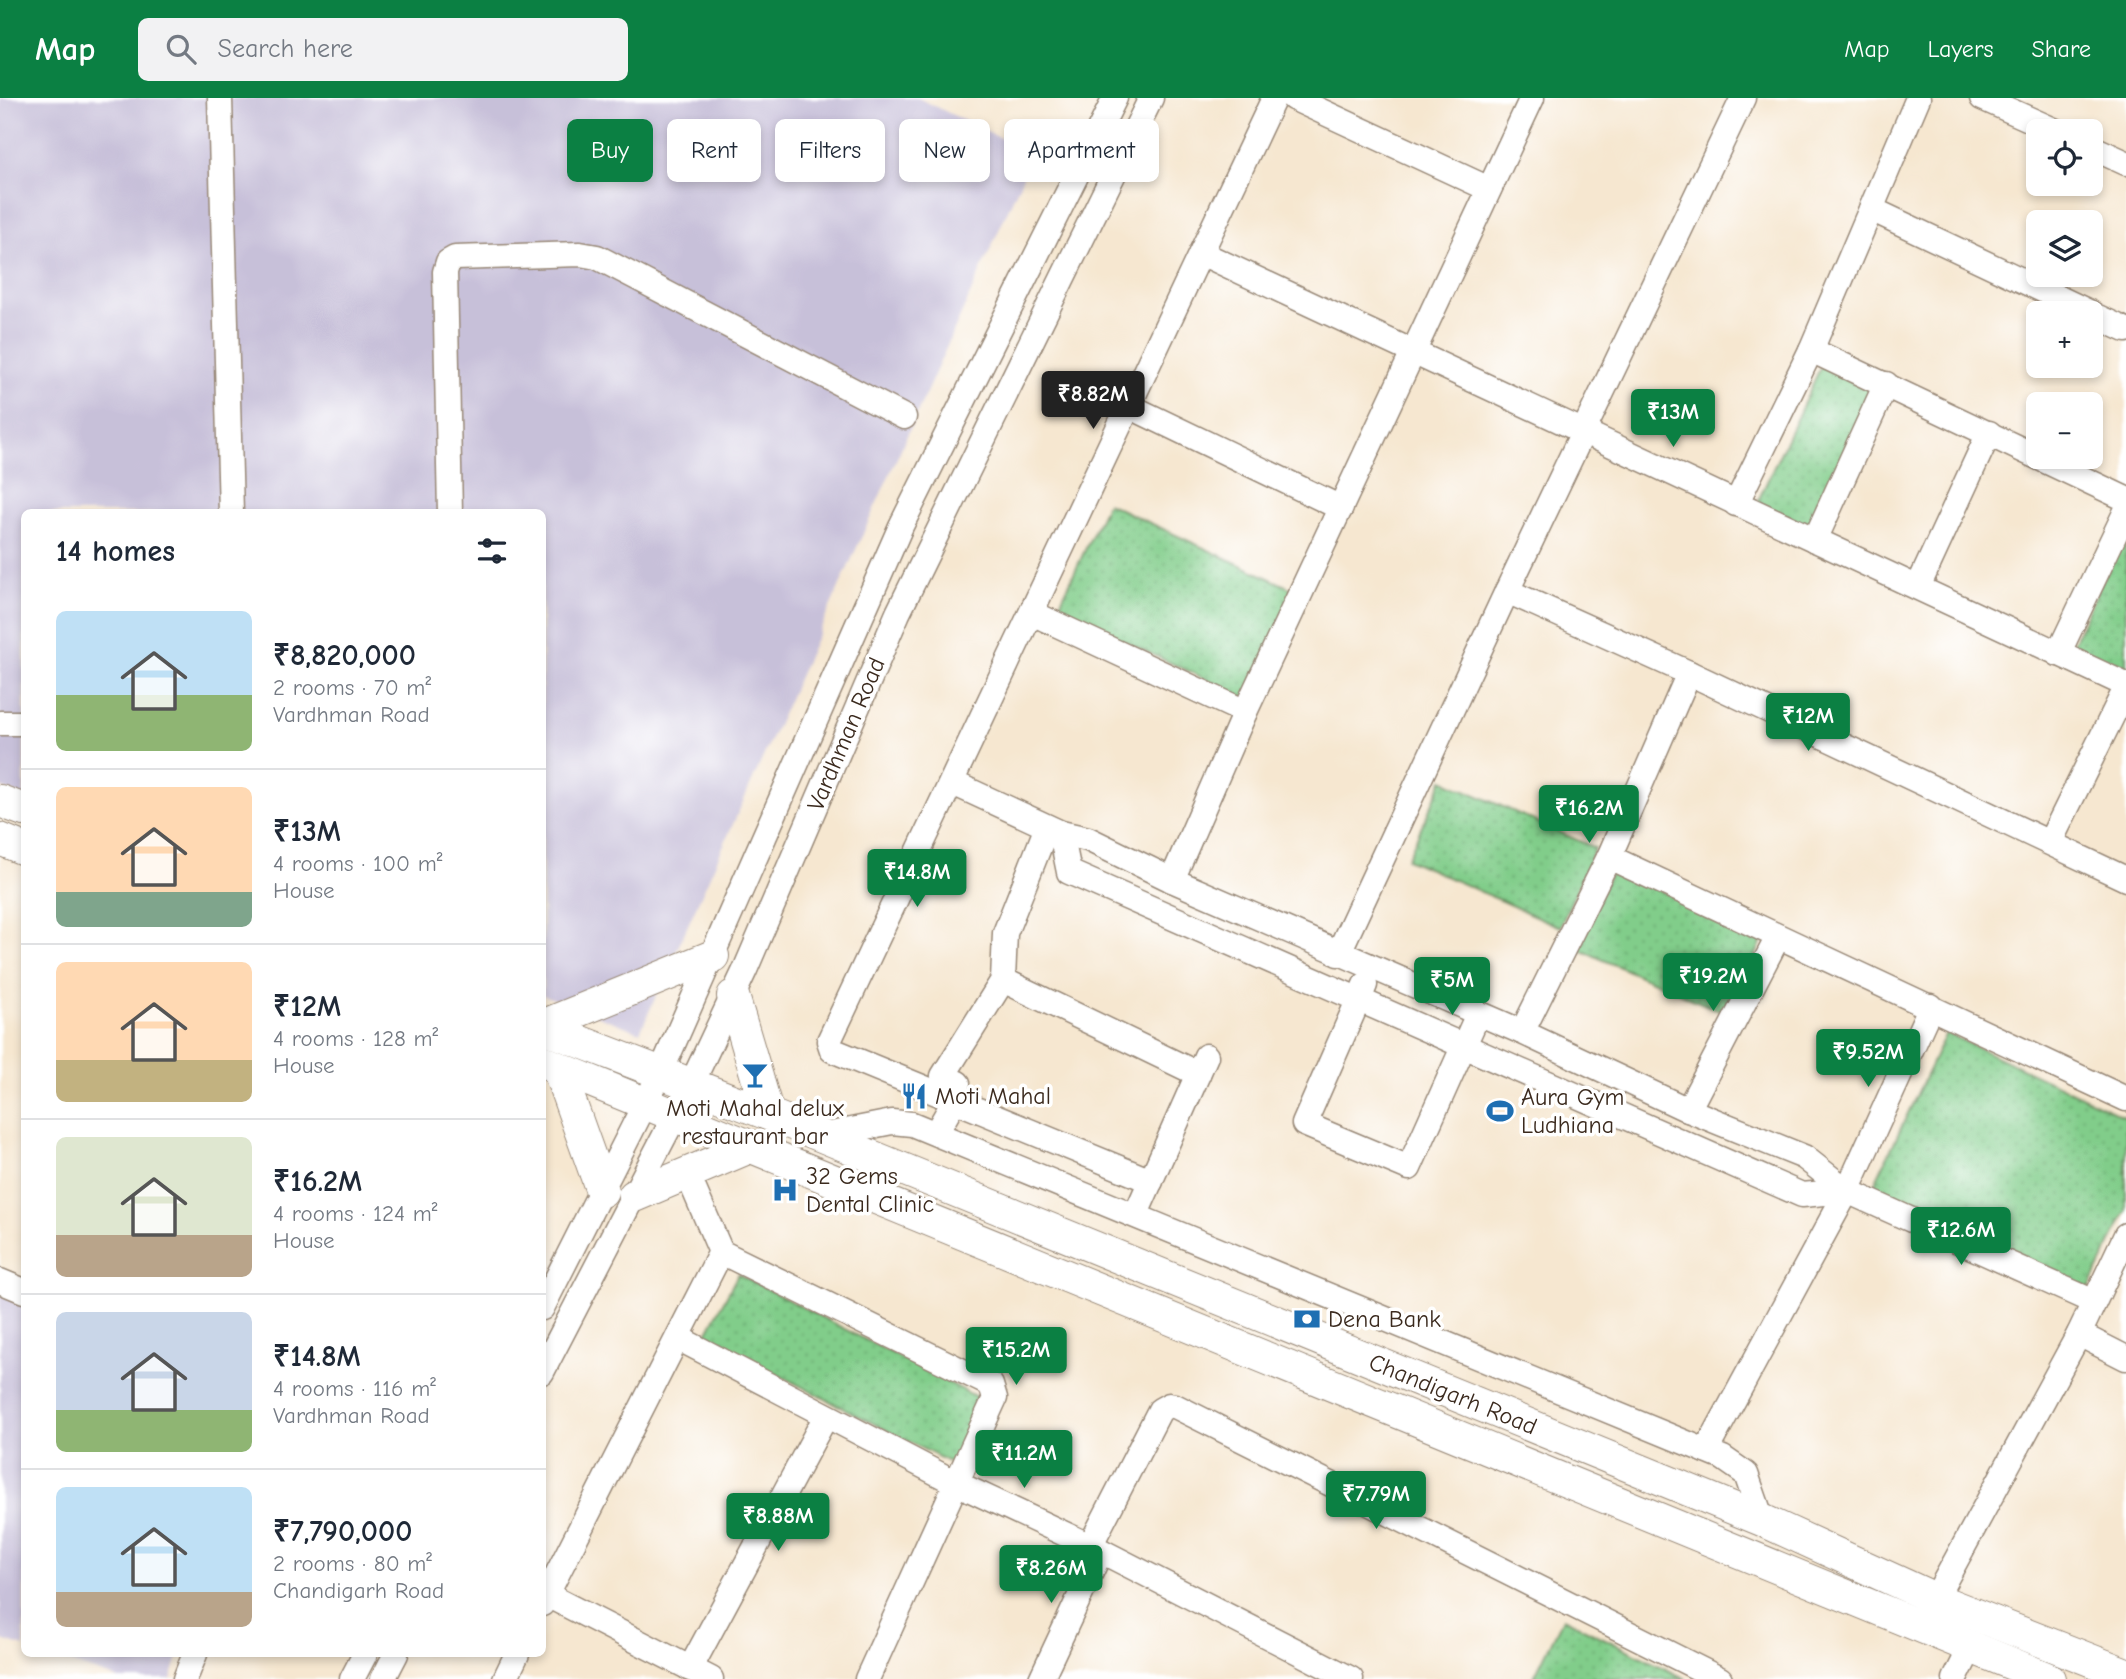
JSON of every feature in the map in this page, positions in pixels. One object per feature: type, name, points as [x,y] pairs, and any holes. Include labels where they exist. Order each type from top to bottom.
[{"type":"main road","points":[[0,800],[21,809]]},
{"type":"main road","points":[[0,839],[21,848]]},
{"type":"main road","points":[[546,1025],[713,956]]},
{"type":"main road","points":[[733,996],[768,1114]]},
{"type":"main road","name":"Chandigarh Road","points":[[546,1029],[768,1114],[1762,1520],[1935,1600],[2126,1674]]},
{"type":"main road","points":[[550,1065],[603,1191]]},
{"type":"main road","name":"Chandigarh Road","points":[[550,1065],[2049,1679]]},
{"type":"main road","points":[[634,1196],[751,1146]]},
{"type":"street","points":[[220,98],[231,509]]},
{"type":"street","name":"Vardhman Road","points":[[546,1300],[660,1074],[901,526],[1115,98]]},
{"type":"street","name":"Vardhman Road","points":[[546,1364],[691,1085],[733,996],[898,613],[1151,98]]},
{"type":"street","points":[[1151,1181],[832,1050],[829,1041],[1274,98]]},
{"type":"street","points":[[1293,98],[1489,189]]},
{"type":"street","points":[[1172,880],[1245,712],[1416,352],[1532,98]]},
{"type":"street","points":[[1338,954],[1507,591],[1743,98]]},
{"type":"street","points":[[1736,503],[1811,350],[1918,98]]},
{"type":"street","points":[[1982,98],[2029,119]]},
{"type":"street","points":[[2103,152],[2126,163]]},
{"type":"street","points":[[1871,209],[2066,301]]},
{"type":"street","points":[[1201,253],[1918,587],[2126,687],[2050,842]]},
{"type":"street","points":[[450,509],[445,272],[448,262],[455,258],[580,254],[597,257],[904,417]]},
{"type":"street","points":[[2103,319],[2126,330]]},
{"type":"street","points":[[1811,350],[2126,499]]},
{"type":"street","points":[[1815,540],[1886,384]]},
{"type":"street","points":[[1129,406],[1341,508]]},
{"type":"street","points":[[1918,587],[1989,433]]},
{"type":"street","points":[[2059,654],[2126,511]]},
{"type":"street","points":[[1507,591],[1689,673],[2126,879]]},
{"type":"street","points":[[1032,613],[1245,712]]},
{"type":"street","points":[[1522,1032],[1609,857],[1689,673]]},
{"type":"street","points":[[0,723],[21,723]]},
{"type":"street","points":[[953,783],[1054,830],[1088,839],[1172,880],[1338,954],[1522,1032],[1688,1110],[1804,1157],[1847,1191],[2094,1302]]},
{"type":"street","points":[[936,1133],[954,1100],[958,1083],[943,1076],[1003,980],[1005,933],[1054,830]]},
{"type":"street","points":[[1054,830],[1069,872],[1802,1195],[1847,1191]]},
{"type":"street","points":[[1609,857],[2126,1099]]},
{"type":"street","points":[[1688,1110],[1778,937]]},
{"type":"street","points":[[1372,969],[1304,1124],[1409,1168],[1478,1014]]},
{"type":"street","points":[[1003,980],[1202,1065],[1136,1214]]},
{"type":"street","points":[[1706,1451],[1847,1191],[1931,1006]]},
{"type":"street","points":[[821,1136],[901,1121],[1136,1214],[1706,1451],[1746,1474],[1762,1520]]},
{"type":"street","points":[[688,1173],[721,1252],[991,1385],[995,1398],[867,1679]]},
{"type":"street","points":[[1935,1600],[2079,1334],[2126,1234]]},
{"type":"street","points":[[546,1597],[721,1252]]},
{"type":"street","points":[[0,1281],[21,1290]]},
{"type":"street","points":[[2079,1334],[2126,1357]]},
{"type":"street","points":[[678,1338],[956,1483],[1096,1548],[1351,1679]]},
{"type":"street","points":[[1041,1679],[1096,1548],[1160,1410],[1169,1405],[1720,1679]]},
{"type":"street","points":[[546,1599],[700,1674],[827,1416]]},
{"type":"street","points":[[1955,1679],[1971,1647]]},
{"type":"street","points":[[185,1679],[194,1657]]},
{"type":"street","points":[[352,1679],[363,1657]]},
{"type":"street","points":[[383,1679],[394,1657]]},
{"type":"street","points":[[505,1679],[516,1657]]},
{"type":"shaded area","points":[[0,98],[918,98],[961,119],[899,119],[899,182],[990,182],[990,133],[1004,140],[1004,182],[1020,182],[640,1032],[546,996],[546,509],[21,509],[21,796],[0,787]]},
{"type":"shaded area","points":[[0,1290],[21,1298],[21,1646],[0,1639]]},
{"type":"shaded area","points":[[53,1657],[178,1657],[171,1679],[118,1679]]},
{"type":"green space","points":[[1822,364],[1875,388],[1810,528],[1757,503]]},
{"type":"green space","points":[[1107,503],[1301,593],[1250,700],[1057,610]]},
{"type":"green space","points":[[2126,530],[2126,667],[2123,674],[2070,649]]},
{"type":"green space","points":[[1443,780],[1595,848],[1560,927],[1407,859]]},
{"type":"green space","points":[[1612,869],[1764,937],[1729,1015],[1576,948]]},
{"type":"green space","points":[[1946,1033],[2126,1117],[2126,1211],[2089,1289],[1873,1187]]},
{"type":"green space","points":[[738,1274],[992,1405],[960,1468],[705,1337]]},
{"type":"green space","points":[[1563,1618],[1686,1679],[1533,1679]]},
{"type":"place","name":"Moti Mahal delux restaurant bar","points":[[755,1075]]},
{"type":"place","name":"Moti Mahal","points":[[914,1096]]},
{"type":"place","name":"Aura Gym Ludhiana","points":[[1500,1111]]},
{"type":"place","name":"32 Gems Dental Clinic","points":[[785,1190]]},
{"type":"place","name":"Dena Bank","points":[[1307,1319]]}]
